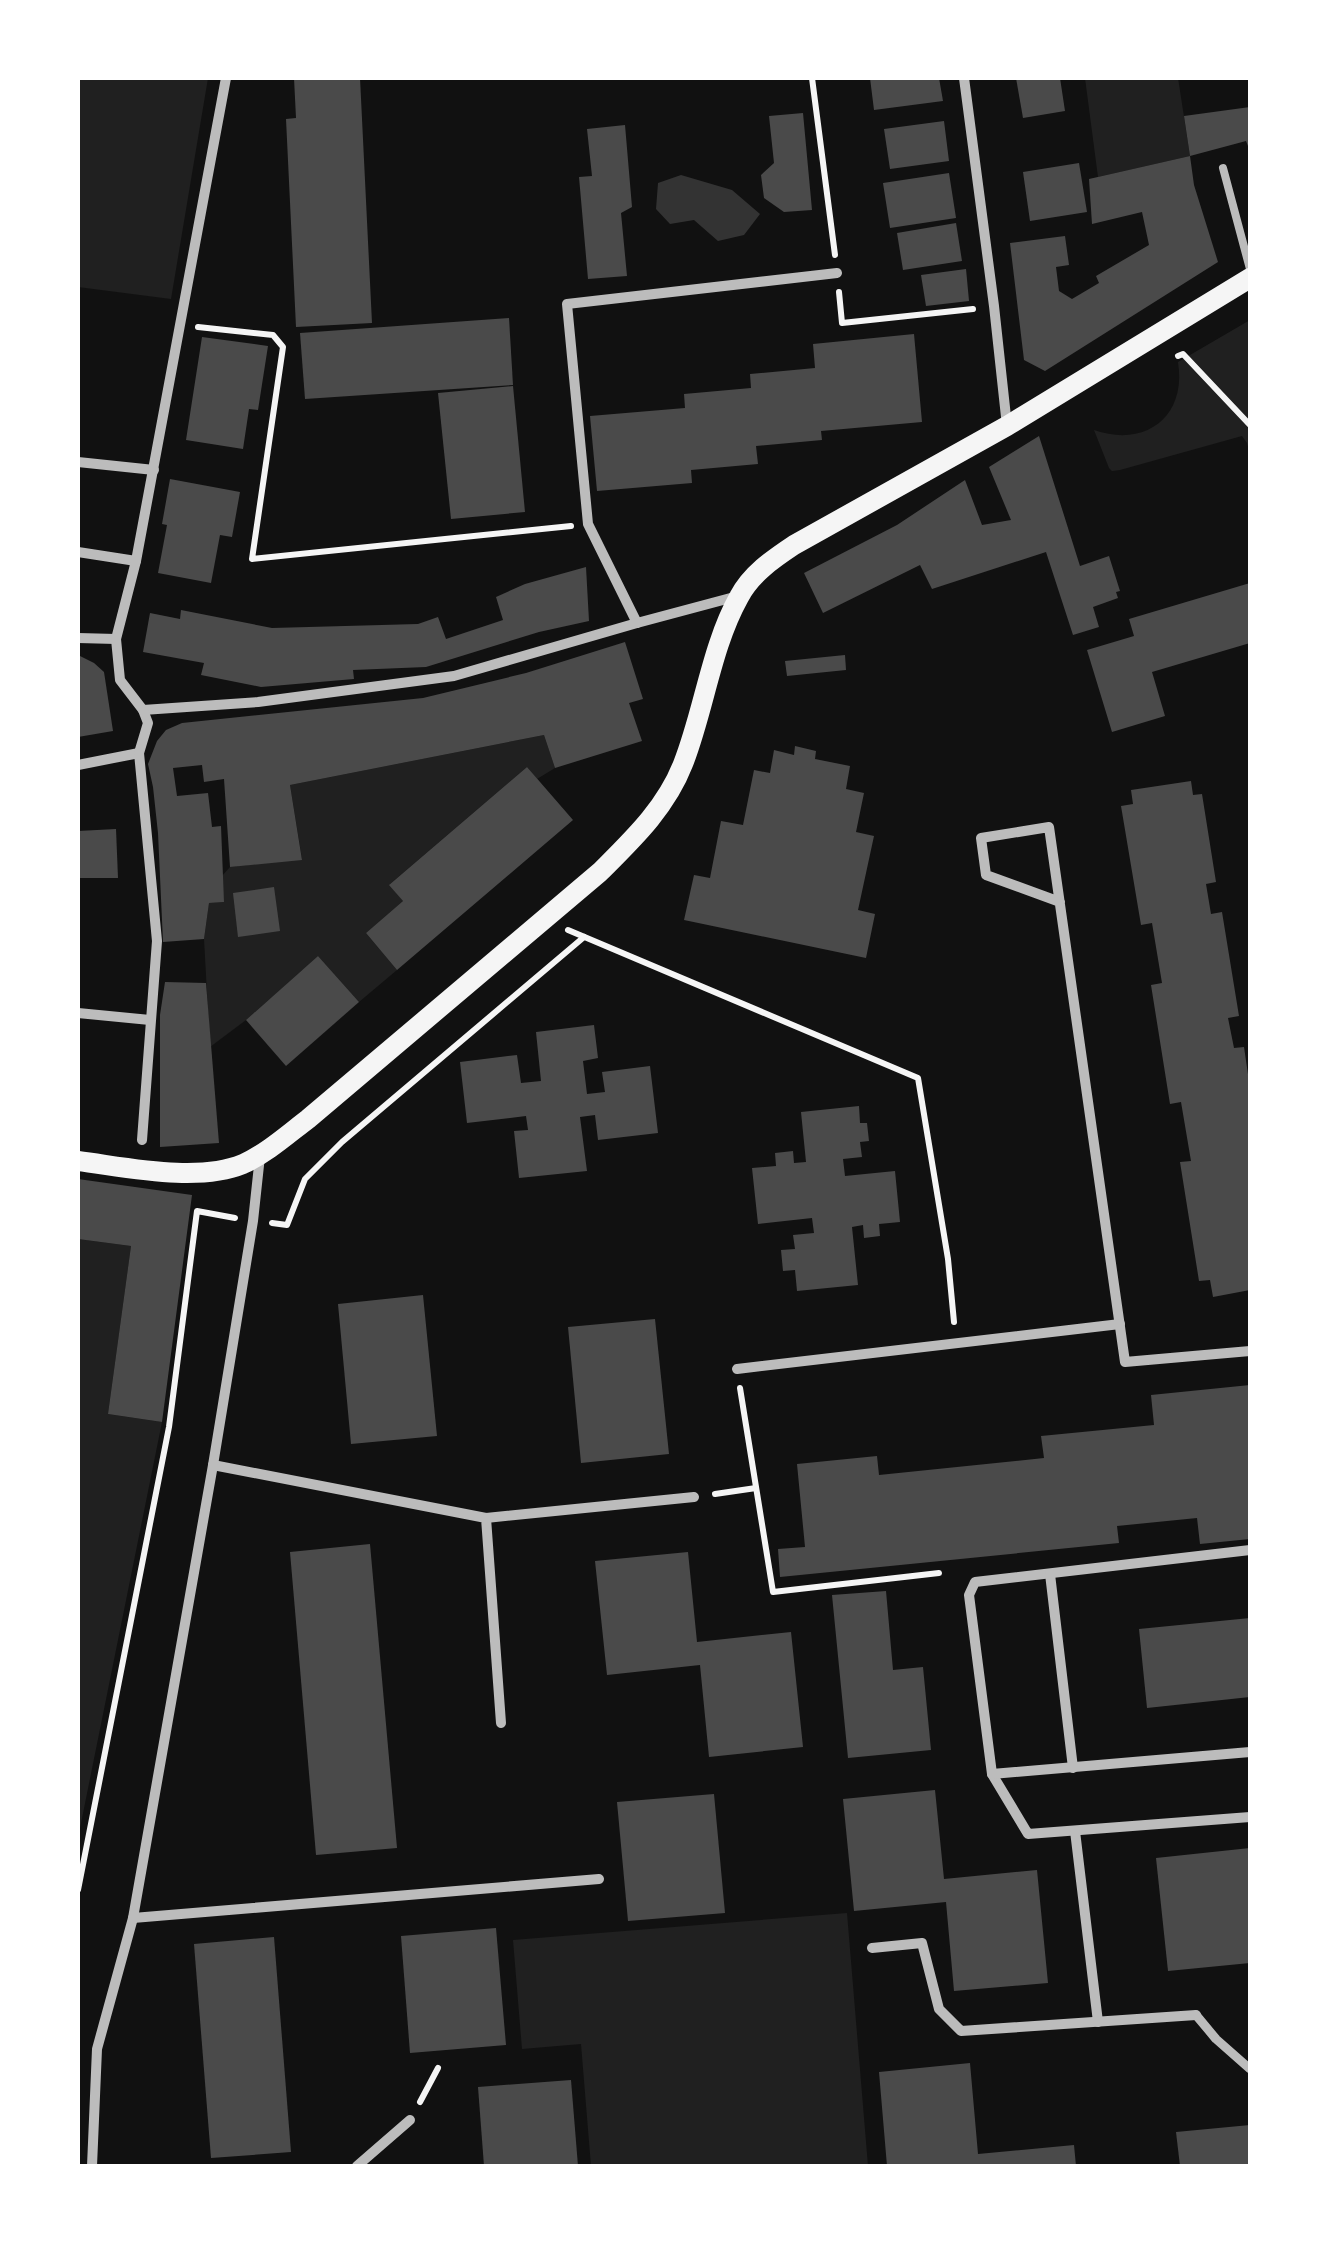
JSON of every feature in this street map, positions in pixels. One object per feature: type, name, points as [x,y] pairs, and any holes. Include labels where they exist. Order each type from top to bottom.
[{"type":"main road","points":[[78,1161],[210,1172],[238,1166],[260,1155],[308,1120],[613,860],[638,834],[666,798],[683,765],[724,632],[739,596],[754,576],[794,545],[1007,426],[1250,278]]},
{"type":"street","points":[[142,1140],[156,941],[139,752],[148,724],[144,710],[120,680],[116,638],[154,470],[226,78]]},
{"type":"street","points":[[964,78],[1007,426]]},
{"type":"street","points":[[638,623],[588,524],[567,304],[837,273]]},
{"type":"street","points":[[78,462],[154,470]]},
{"type":"street","points":[[78,552],[136,561]]},
{"type":"street","points":[[144,710],[258,702],[454,676],[739,596]]},
{"type":"street","points":[[78,638],[116,638]]},
{"type":"street","points":[[78,764],[139,752]]},
{"type":"street","points":[[1060,902],[986,875],[981,838],[1050,827],[1125,1362],[1250,1351]]},
{"type":"street","points":[[78,1013],[150,1020]]},
{"type":"street","points":[[92,2166],[97,2048],[133,1918],[213,1465],[260,1155]]},
{"type":"street","points":[[737,1368],[1120,1324]]},
{"type":"street","points":[[213,1465],[486,1518],[694,1496]]},
{"type":"street","points":[[486,1518],[501,1723]]},
{"type":"street","points":[[1250,1550],[975,1582],[970,1595],[992,1774],[1028,1834],[1250,1817]]},
{"type":"street","points":[[1050,1574],[1073,1768]]},
{"type":"street","points":[[992,1774],[1250,1752]]},
{"type":"street","points":[[1075,1830],[1098,2022]]},
{"type":"street","points":[[133,1918],[599,1880]]},
{"type":"street","points":[[872,1948],[922,1943],[939,2009],[960,2031],[1196,2015],[1250,2069]]},
{"type":"street","points":[[356,2166],[410,2120]]},
{"type":"lane","points":[[1223,168],[1250,269]]},
{"type":"path","points":[[812,78],[842,323],[994,306]]},
{"type":"path","points":[[179,325],[273,334],[283,346],[252,559],[588,524]]},
{"type":"path","points":[[1171,360],[1183,354],[1250,425]]},
{"type":"path","points":[[544,919],[918,1078],[948,1260],[956,1343]]},
{"type":"path","points":[[737,1368],[773,1592],[939,1573]]},
{"type":"path","points":[[694,1496],[756,1488]]},
{"type":"path","points":[[410,2120],[438,2068]]},
{"type":"shaded area","points":[[78,78],[208,78],[171,299],[78,287]]},
{"type":"shaded area","points":[[1085,78],[1178,78],[1190,156],[1098,177]]},
{"type":"shaded area","points":[[681,175],[732,190],[760,214],[744,235],[718,241],[694,220],[670,224],[656,209],[658,183]]},
{"type":"shaded area","points":[[1250,320],[1250,454],[1242,436],[1112,471],[1094,430],[1130,435],[1158,423],[1176,398],[1178,362]]},
{"type":"shaded area","points":[[544,735],[555,768],[537,779],[527,767],[390,884],[403,901],[366,933],[397,970],[359,1002],[318,956],[210,1047],[204,939],[209,903],[224,902],[221,877],[230,867],[302,859],[290,785]]},
{"type":"shaded area","points":[[78,1239],[131,1246],[108,1414],[162,1422],[78,1838]]},
{"type":"shaded area","points":[[847,1913],[868,2166],[591,2166],[581,2044],[522,2049],[513,1940]]},
{"type":"building","points":[[294,78],[360,78],[372,323],[296,327],[286,119],[296,118]]},
{"type":"building","points":[[870,78],[939,78],[943,101],[874,110]]},
{"type":"building","points":[[1016,78],[1060,78],[1065,111],[1023,118]]},
{"type":"building","points":[[1250,107],[1250,151],[1246,141],[1190,156],[1184,116]]},
{"type":"building","points":[[803,113],[812,210],[784,212],[764,198],[761,175],[774,163],[769,116]]},
{"type":"building","points":[[944,121],[949,161],[890,169],[884,129]]},
{"type":"building","points":[[625,125],[632,207],[621,213],[627,276],[588,279],[579,177],[592,176],[587,129]]},
{"type":"building","points":[[1190,156],[1194,185],[1218,262],[1045,371],[1024,360],[1010,243],[1065,236],[1069,265],[1056,267],[1059,291],[1072,299],[1099,283],[1096,276],[1149,245],[1142,212],[1092,224],[1089,179]]},
{"type":"building","points":[[1079,163],[1087,212],[1030,221],[1023,172]]},
{"type":"building","points":[[949,173],[956,218],[890,228],[883,183]]},
{"type":"building","points":[[956,223],[962,261],[903,270],[897,233]]},
{"type":"building","points":[[966,269],[969,301],[926,306],[921,275]]},
{"type":"building","points":[[509,318],[513,385],[305,399],[300,333]]},
{"type":"building","points":[[914,334],[922,422],[821,431],[822,440],[756,446],[758,464],[691,470],[692,483],[597,491],[590,416],[685,408],[684,394],[751,388],[750,374],[815,368],[813,344]]},
{"type":"building","points":[[202,337],[268,346],[258,410],[249,409],[243,449],[186,440]]},
{"type":"building","points":[[513,386],[525,512],[451,519],[438,393]]},
{"type":"building","points":[[1039,436],[1080,566],[1109,556],[1120,591],[1116,592],[1118,598],[1093,607],[1099,627],[1073,635],[1046,552],[932,589],[920,565],[823,613],[804,573],[897,525],[965,480],[982,525],[1011,520],[989,467]]},
{"type":"building","points":[[170,479],[240,492],[232,537],[220,535],[211,583],[158,573]]},
{"type":"building","points":[[586,567],[589,621],[426,667],[353,670],[354,679],[261,687],[201,675],[204,663],[143,652],[150,613],[180,619],[181,610],[272,628],[418,624],[438,617],[446,639],[503,620],[496,597],[525,584]]},
{"type":"building","points":[[1250,583],[1250,643],[1152,672],[1165,716],[1112,732],[1087,650],[1134,636],[1129,619]]},
{"type":"building","points":[[625,642],[643,699],[629,703],[642,741],[555,768],[544,735],[290,785],[302,860],[230,867],[224,779],[204,782],[202,765],[173,768],[177,796],[208,793],[212,827],[221,826],[224,902],[209,903],[204,939],[163,942],[158,833],[148,764],[166,730],[182,723],[423,698],[526,673]]},
{"type":"building","points":[[78,655],[104,672],[113,731],[78,737]]},
{"type":"building","points":[[845,655],[846,670],[787,676],[785,661]]},
{"type":"building","points":[[795,746],[816,751],[815,759],[850,766],[846,789],[864,793],[856,832],[874,836],[858,910],[875,914],[866,958],[684,920],[694,875],[710,878],[721,821],[743,825],[754,770],[770,773],[774,750],[794,755]]},
{"type":"building","points":[[527,767],[573,820],[397,970],[366,933],[403,901],[389,885]]},
{"type":"building","points":[[1191,781],[1193,795],[1202,794],[1216,882],[1206,884],[1211,914],[1222,912],[1239,1016],[1228,1018],[1234,1048],[1244,1047],[1250,1088],[1250,1290],[1213,1297],[1210,1280],[1199,1281],[1180,1162],[1191,1161],[1181,1102],[1170,1104],[1151,985],[1162,983],[1152,923],[1141,925],[1121,806],[1133,804],[1131,790]]},
{"type":"building","points":[[116,829],[118,878],[78,878],[78,831]]},
{"type":"building","points":[[274,887],[280,931],[238,937],[233,893]]},
{"type":"building","points":[[318,956],[359,1002],[286,1066],[246,1020]]},
{"type":"building","points":[[165,982],[206,983],[219,1143],[160,1147],[160,1015]]},
{"type":"building","points":[[594,1025],[598,1058],[583,1061],[587,1094],[605,1092],[602,1072],[650,1066],[658,1133],[598,1140],[595,1115],[580,1117],[587,1171],[519,1178],[514,1131],[528,1130],[526,1116],[467,1123],[460,1062],[517,1055],[521,1083],[541,1081],[536,1032]]},
{"type":"building","points":[[859,1106],[860,1123],[867,1123],[869,1141],[860,1142],[862,1157],[843,1159],[845,1176],[895,1171],[900,1222],[879,1224],[880,1236],[864,1238],[863,1225],[852,1227],[858,1285],[797,1291],[795,1270],[783,1271],[781,1250],[795,1249],[793,1235],[814,1233],[812,1218],[758,1224],[752,1168],[776,1166],[775,1153],[793,1151],[794,1163],[806,1162],[801,1112]]},
{"type":"building","points":[[78,1179],[192,1195],[162,1422],[108,1414],[131,1246],[78,1239]]},
{"type":"building","points":[[423,1295],[437,1436],[351,1444],[338,1304]]},
{"type":"building","points":[[655,1319],[669,1454],[581,1463],[568,1327]]},
{"type":"building","points":[[1250,1385],[1250,1539],[1200,1544],[1197,1518],[1117,1526],[1119,1543],[780,1577],[778,1549],[805,1547],[797,1464],[877,1456],[879,1475],[1044,1458],[1041,1436],[1154,1425],[1151,1395]]},
{"type":"building","points":[[370,1544],[397,1848],[316,1855],[290,1552]]},
{"type":"building","points":[[688,1552],[697,1642],[791,1632],[803,1747],[709,1757],[700,1665],[607,1675],[595,1561]]},
{"type":"building","points":[[886,1591],[893,1670],[923,1667],[931,1750],[848,1758],[832,1595]]},
{"type":"building","points":[[1250,1618],[1250,1697],[1147,1708],[1139,1629]]},
{"type":"building","points":[[935,1790],[944,1879],[1037,1870],[1048,1983],[954,1991],[946,1902],[854,1911],[843,1799]]},
{"type":"building","points":[[714,1794],[725,1913],[628,1921],[617,1802]]},
{"type":"building","points":[[1250,1848],[1250,1963],[1168,1971],[1156,1858]]},
{"type":"building","points":[[496,1928],[506,2045],[410,2053],[401,1936]]},
{"type":"building","points":[[274,1937],[291,2152],[211,2158],[194,1944]]},
{"type":"building","points":[[970,2063],[978,2154],[1074,2145],[1076,2166],[887,2166],[879,2072]]},
{"type":"building","points":[[571,2080],[578,2166],[484,2166],[478,2087]]},
{"type":"building","points":[[1250,2125],[1250,2166],[1180,2166],[1176,2132]]}]
